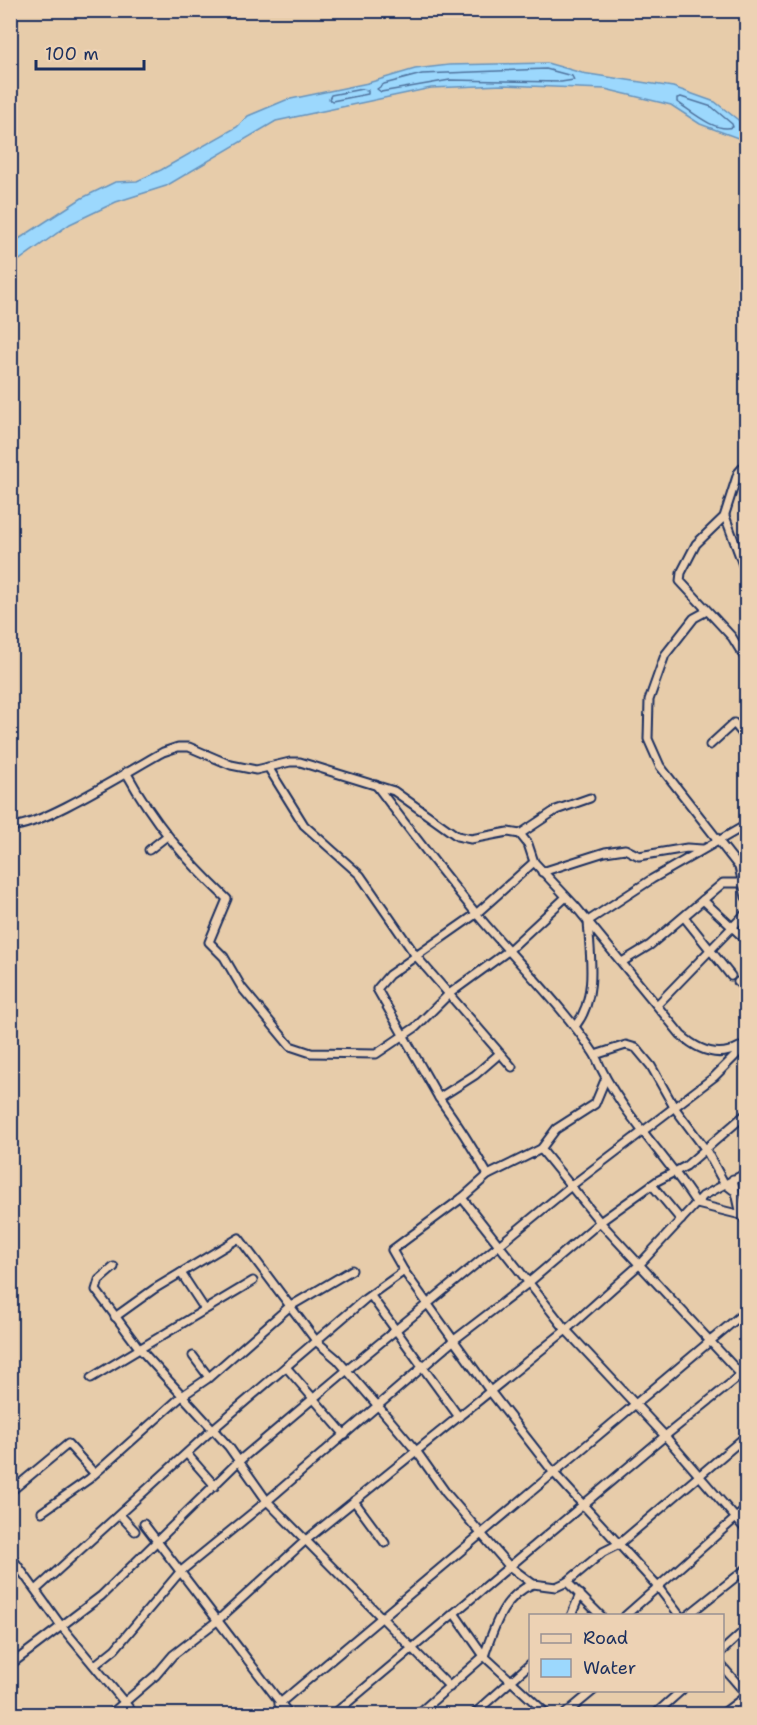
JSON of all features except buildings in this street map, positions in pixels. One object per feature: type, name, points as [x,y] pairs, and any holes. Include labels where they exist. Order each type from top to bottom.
[{"type":"street","points":[[747,464],[738,473],[725,516],[696,544],[681,573],[680,581],[732,637],[747,660]]},
{"type":"street","points":[[725,516],[747,573]]},
{"type":"street","points":[[707,611],[694,618],[665,655],[649,700],[648,740],[660,766],[739,867],[747,897]]},
{"type":"street","points":[[710,745],[734,723],[747,738]]},
{"type":"street","points":[[10,826],[17,827],[54,812],[126,772],[178,747],[189,747],[231,765],[256,770],[300,762],[394,791],[457,836],[471,839],[508,832],[520,834],[528,844],[534,862],[542,872],[588,921],[695,1048],[712,1053],[733,1050],[747,1043]]},
{"type":"street","points":[[268,767],[304,825],[360,875],[416,956],[498,1055],[512,1067]]},
{"type":"street","points":[[126,772],[149,813],[166,836],[227,898],[209,942],[224,957],[242,988],[290,1046],[311,1053],[376,1054],[416,1027],[449,994],[508,951],[566,897]]},
{"type":"street","points":[[376,785],[476,914],[576,1025],[595,1055],[605,1080],[642,1131],[677,1172],[697,1204],[744,1218]]},
{"type":"street","points":[[520,834],[556,810],[590,798]]},
{"type":"street","points":[[588,921],[747,825]]},
{"type":"street","points":[[149,850],[166,836]]},
{"type":"street","points":[[542,872],[604,852],[625,849],[639,856],[687,848],[704,849]]},
{"type":"street","points":[[488,1175],[468,1145],[460,1127],[439,1098],[377,989],[389,975],[476,914],[534,862]]},
{"type":"street","points":[[622,962],[650,945],[723,883],[745,883]]},
{"type":"street","points":[[703,900],[747,940]]},
{"type":"street","points":[[657,1005],[747,913]]},
{"type":"street","points":[[684,917],[731,976]]},
{"type":"street","points":[[576,1025],[582,1017],[591,971],[588,921]]},
{"type":"street","points":[[738,982],[747,988]]},
{"type":"street","points":[[10,1665],[101,1596],[239,1461],[571,1186],[714,1077],[747,1043]]},
{"type":"street","points":[[595,1055],[626,1045],[636,1048],[651,1066],[674,1107],[706,1150],[724,1183],[733,1190]]},
{"type":"street","points":[[439,1098],[454,1090],[498,1055]]},
{"type":"street","points":[[605,1080],[595,1104],[555,1129],[541,1149],[488,1175],[462,1198],[392,1250],[404,1272],[490,1391],[554,1473],[658,1587],[678,1614]]},
{"type":"street","points":[[95,1665],[115,1649],[180,1572],[267,1501],[454,1340],[527,1284],[600,1222],[652,1185],[677,1172],[747,1114]]},
{"type":"street","points":[[334,1714],[665,1436],[745,1375],[600,1222],[541,1149]]},
{"type":"street","points":[[111,1714],[173,1655],[217,1621],[306,1540],[566,1330],[639,1264],[697,1204],[724,1183],[747,1173]]},
{"type":"street","points":[[733,1179],[744,1218]]},
{"type":"street","points":[[652,1185],[681,1220]]},
{"type":"street","points":[[462,1198],[527,1284],[566,1330],[665,1436],[747,1530]]},
{"type":"street","points":[[115,1317],[239,1238],[317,1342],[347,1370],[378,1406],[417,1452],[446,1493],[509,1566],[533,1584],[556,1587],[567,1582],[603,1552],[619,1544],[747,1436]]},
{"type":"street","points":[[114,1267],[95,1285],[99,1297],[139,1348],[239,1461],[267,1501],[450,1688]]},
{"type":"street","points":[[42,1512],[93,1473],[289,1307],[352,1270]]},
{"type":"street","points":[[36,1590],[120,1515],[159,1476],[371,1296],[404,1272]]},
{"type":"street","points":[[181,1273],[204,1308]]},
{"type":"street","points":[[91,1378],[204,1308],[253,1281]]},
{"type":"street","points":[[371,1296],[459,1417]]},
{"type":"street","points":[[279,1704],[481,1531],[636,1406],[747,1311]]},
{"type":"street","points":[[193,1356],[208,1376]]},
{"type":"street","points":[[286,1367],[345,1434]]},
{"type":"street","points":[[10,1492],[68,1444],[93,1473]]},
{"type":"street","points":[[187,1454],[215,1486]]},
{"type":"street","points":[[355,1501],[385,1543]]},
{"type":"street","points":[[627,1614],[747,1509]]},
{"type":"street","points":[[120,1515],[135,1531]]},
{"type":"street","points":[[144,1524],[279,1704],[289,1714]]},
{"type":"street","points":[[10,1555],[63,1627],[134,1714]]},
{"type":"street","points":[[690,1614],[747,1569]]},
{"type":"street","points":[[567,1582],[598,1614]]},
{"type":"street","points":[[418,1714],[484,1656],[487,1644],[507,1602],[533,1584]]},
{"type":"street","points":[[572,1614],[580,1594]]},
{"type":"street","points":[[454,1613],[484,1656],[513,1680],[547,1714]]},
{"type":"street","points":[[724,1650],[747,1629]]},
{"type":"street","points":[[474,1714],[529,1666]]},
{"type":"street","points":[[722,1714],[747,1695],[724,1667]]},
{"type":"street","points":[[565,1714],[592,1692]]},
{"type":"street","points":[[655,1714],[680,1692]]},
{"type":"water","points":[[547,63],[582,73],[673,87],[715,102],[746,126],[746,141],[700,124],[671,105],[605,89],[503,85],[431,88],[276,121],[166,186],[116,202],[70,224],[11,266],[11,244],[82,198],[115,182],[137,181],[161,170],[237,127],[248,116],[286,100],[368,83],[415,69],[449,65]]}]
